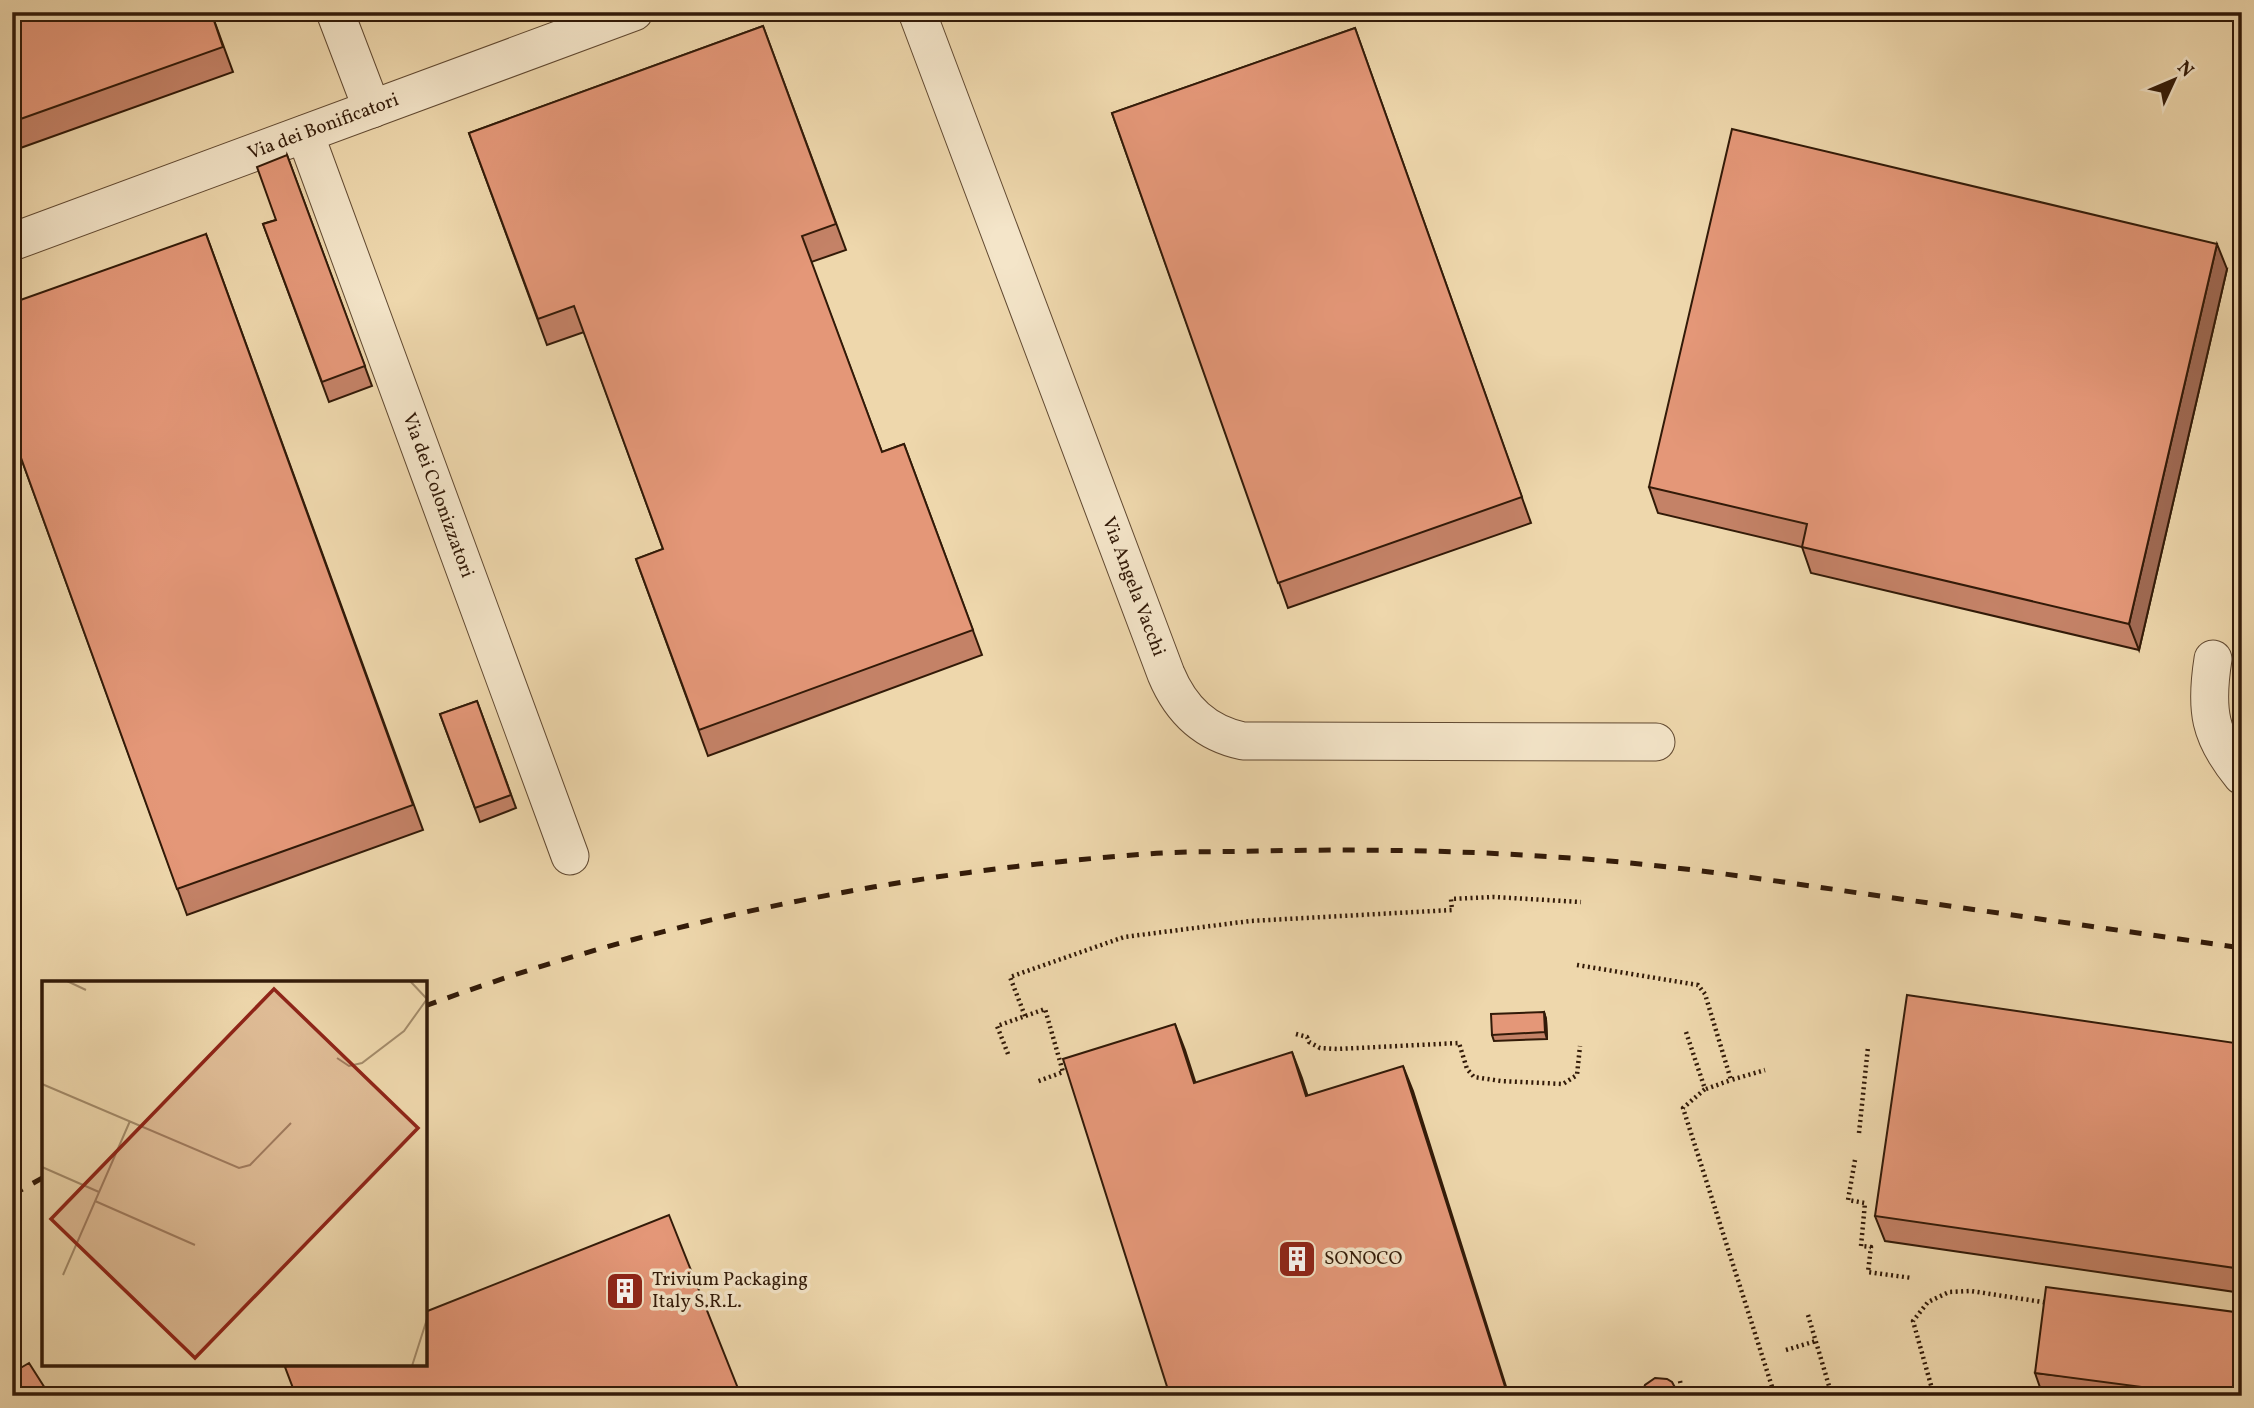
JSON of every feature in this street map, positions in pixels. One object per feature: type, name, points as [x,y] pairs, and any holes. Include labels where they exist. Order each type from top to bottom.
[{"type":"street","points":[[335,12],[372,109]]},
{"type":"street","name":"Via dei Bonificatori","points":[[12,242],[634,12]]},
{"type":"street","name":"Via Angela Vacchi","points":[[917,12],[1166,674],[1179,700],[1190,713],[1214,732],[1243,741],[1656,742]]},
{"type":"street","name":"Via dei Colonizzatori","points":[[305,134],[570,856]]},
{"type":"street","points":[[2213,659],[2209,700],[2211,723],[2228,758],[2242,776]]},
{"type":"path","points":[[1025,1016],[1010,977],[1124,937],[1250,921],[1452,910],[1451,899],[1493,897],[1581,902]]},
{"type":"path","points":[[1577,965],[1698,985],[1705,994],[1731,1080]]},
{"type":"path","points":[[1008,1054],[997,1026],[1045,1009],[1063,1072],[1037,1082]]},
{"type":"path","points":[[1686,1032],[1706,1090]]},
{"type":"path","points":[[1296,1034],[1307,1037],[1309,1042],[1320,1048],[1337,1049],[1459,1043],[1467,1069],[1475,1077],[1513,1082],[1563,1084],[1577,1075],[1580,1046]]},
{"type":"path","points":[[1859,1133],[1868,1047]]},
{"type":"path","points":[[1765,1070],[1706,1090],[1684,1108],[1775,1396]]},
{"type":"path","points":[[1855,1160],[1848,1200],[1865,1203],[1861,1247],[1871,1247],[1868,1272],[1912,1278]]},
{"type":"path","points":[[1934,1396],[1913,1321],[1928,1301],[1949,1292],[1971,1292],[2059,1304]]},
{"type":"path","points":[[1808,1315],[1832,1396]]},
{"type":"path","points":[[1786,1350],[1816,1341]]},
{"type":"path","points":[[1680,1381],[1683,1396]]},
{"type":"building","points":[[12,12],[211,12],[223,47],[12,122]]},
{"type":"building","points":[[763,26],[836,224],[802,236],[882,452],[904,444],[973,630],[699,730],[636,559],[663,549],[574,306],[538,319],[469,133]]},
{"type":"building","points":[[1355,28],[1522,497],[1278,583],[1112,113]]},
{"type":"building","points":[[1732,129],[2217,244],[2129,624],[1802,547],[1807,524],[1649,487]]},
{"type":"building","points":[[287,155],[365,366],[322,382],[263,224],[276,220],[257,167]]},
{"type":"building","points":[[206,234],[413,805],[177,889],[12,433],[12,303]]},
{"type":"building","points":[[477,701],[511,795],[475,808],[440,714]]},
{"type":"building","points":[[1907,995],[2242,1044],[2242,1269],[1875,1216]]},
{"type":"building","points":[[1544,1012],[1545,1032],[1492,1035],[1491,1014]]},
{"type":"building","name":"SONOCO","points":[[1175,1024],[1194,1083],[1292,1052],[1306,1096],[1403,1066],[1508,1396],[1170,1396],[1063,1059]]},
{"type":"building","name":"Trivium Packaging Italy S.R.L.","points":[[669,1215],[741,1396],[296,1396],[285,1367],[287,1366],[427,1366],[427,1311]]},
{"type":"building","points":[[2046,1287],[2242,1313],[2242,1396],[2210,1396],[2035,1373]]},
{"type":"building","points":[[29,1363],[50,1396],[12,1396],[12,1373]]},
{"type":"building","points":[[1655,1378],[1672,1382],[1678,1396],[1641,1396],[1645,1385]]},
{"type":"railway","points":[[427,1005],[601,948],[781,904],[963,873],[1175,852],[1332,850],[1480,853],[1671,867],[2242,948]]},
{"type":"railway","points":[[12,1195],[42,1178]]},
{"type":"place","name":"SONOCO","points":[[1297,1259]]},
{"type":"place","name":"Trivium Packaging Italy S.R.L.","points":[[625,1291]]}]
